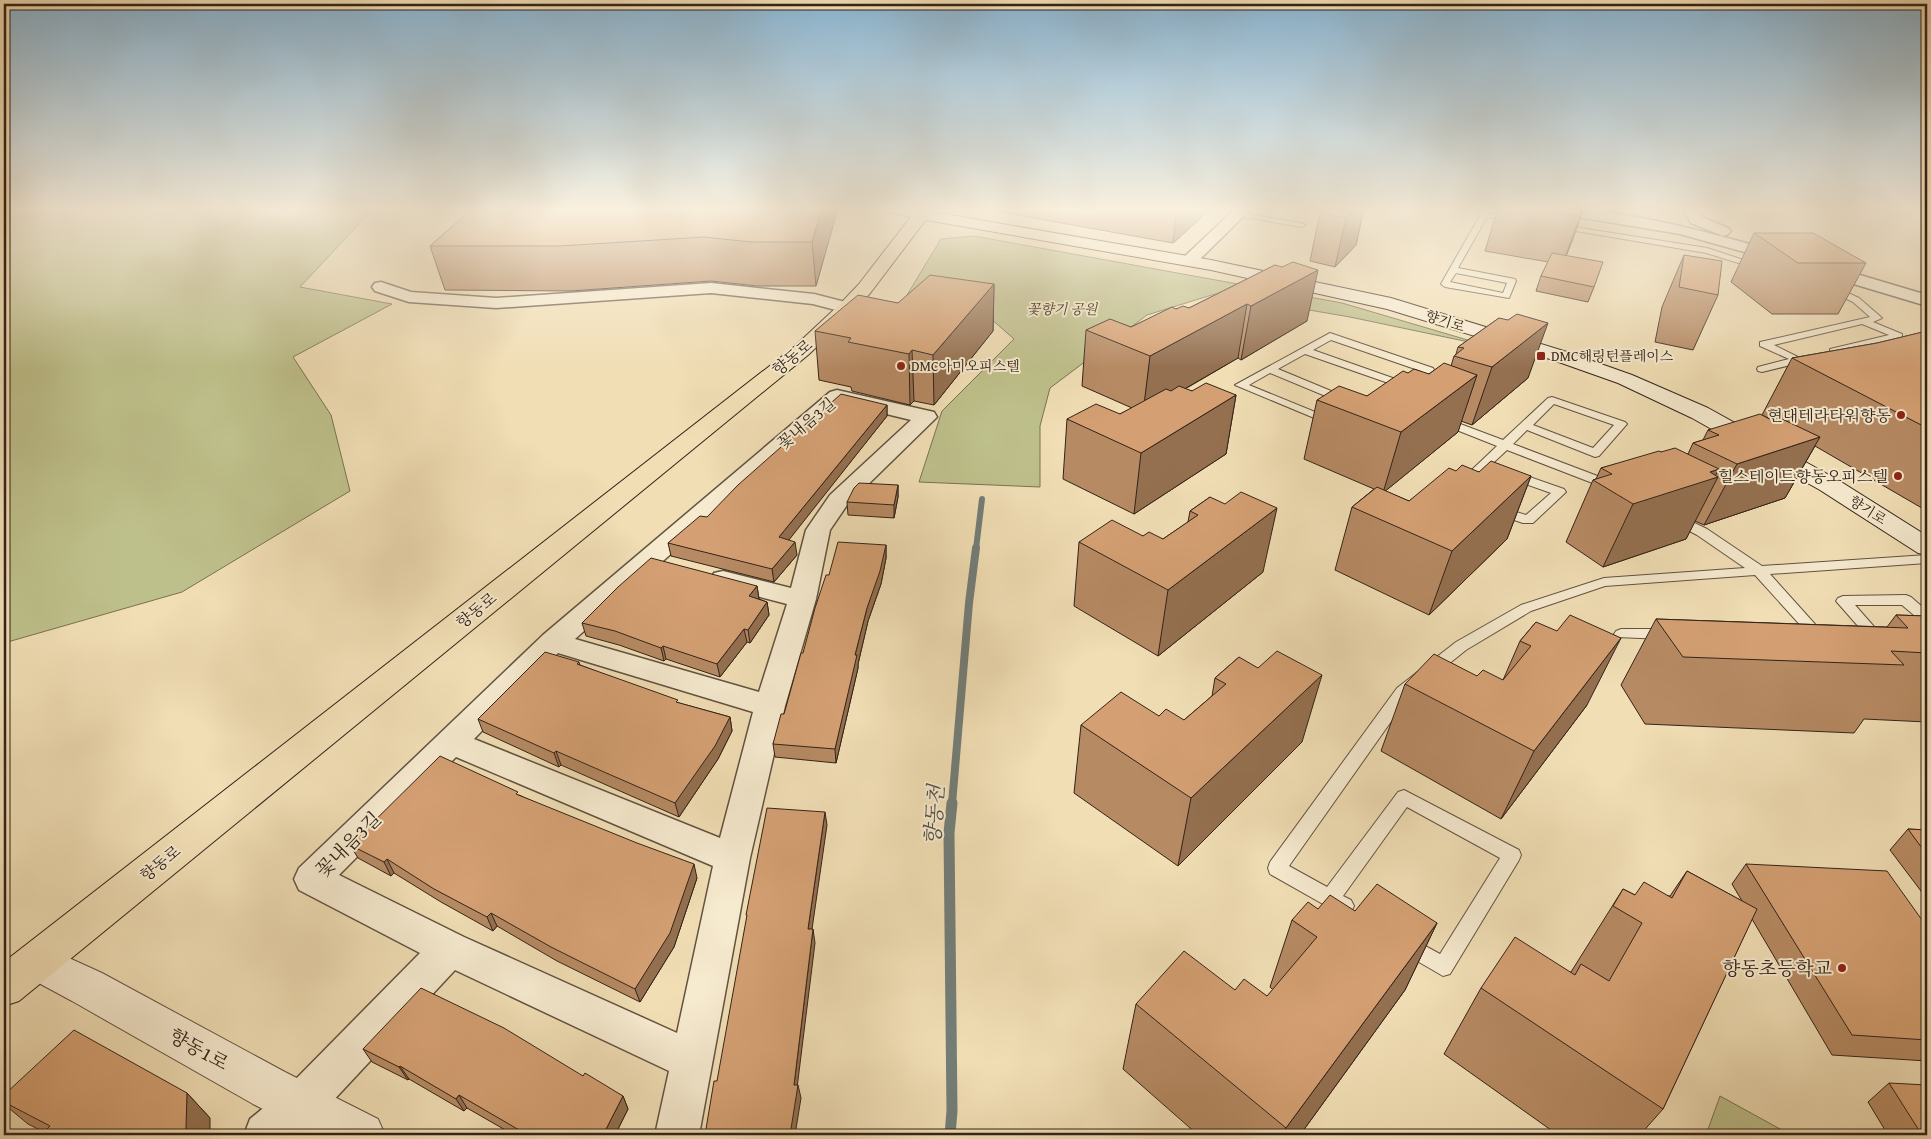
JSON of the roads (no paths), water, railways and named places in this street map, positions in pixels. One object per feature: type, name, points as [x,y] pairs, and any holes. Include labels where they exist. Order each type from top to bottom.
[{"type":"main road","name":"향동로","points":[[4,987],[801,351],[847,308],[885,261]]},
{"type":"main road","name":"향기로","points":[[1190,261],[1391,304],[1560,356],[1625,379],[1700,413],[1730,429],[1829,485],[1927,547]]},
{"type":"main road","name":"향동1로","points":[[36,961],[87,987],[269,1088],[362,1135]]},
{"type":"street","points":[[1796,261],[1927,301]]},
{"type":"street","points":[[381,287],[409,297],[496,303],[711,288],[814,299],[847,308]]},
{"type":"street","name":"꽃내음3길","points":[[677,1135],[693,1061],[732,858],[770,706],[802,598],[818,530],[838,500],[926,417],[836,396],[673,566],[554,642],[312,879],[450,949],[693,1061]]},
{"type":"street","points":[[673,566],[802,598]]},
{"type":"street","points":[[554,642],[770,706]]},
{"type":"street","points":[[451,742],[732,858]]},
{"type":"street","points":[[266,1135],[301,1104],[450,949]]},
{"type":"lane","points":[[1454,270],[1512,281],[1506,296],[1446,284],[1459,261]]},
{"type":"lane","points":[[1741,261],[1770,270]]},
{"type":"lane","points":[[1762,369],[1803,359],[1764,344],[1877,318],[1870,310],[1852,298],[1824,286]]},
{"type":"lane","points":[[1826,353],[1899,336],[1862,321]]},
{"type":"lane","points":[[1330,336],[1429,370],[1342,427],[1240,384],[1269,369],[1330,336]]},
{"type":"lane","points":[[1304,350],[1404,385]]},
{"type":"lane","points":[[1269,369],[1368,410]]},
{"type":"lane","points":[[1384,398],[1401,405]]},
{"type":"lane","points":[[1453,494],[1507,445],[1526,426],[1552,400],[1621,424],[1595,452],[1526,426]]},
{"type":"lane","points":[[1428,415],[1626,492]]},
{"type":"lane","points":[[1482,504],[1528,520],[1560,492],[1484,465]]},
{"type":"lane","points":[[1668,514],[1702,532],[1758,570],[1816,635]]},
{"type":"lane","points":[[1360,916],[1277,868],[1403,692],[1461,646],[1526,608],[1604,582],[1927,559]]},
{"type":"lane","points":[[1877,638],[1843,601],[1906,600],[1927,619]]},
{"type":"lane","points":[[1621,634],[1680,634]]},
{"type":"lane","points":[[1797,635],[1834,636]]},
{"type":"lane","points":[[1860,637],[1894,639]]},
{"type":"lane","points":[[1330,898],[1404,797],[1512,855],[1443,967],[1390,935]]},
{"type":"waterway","name":"향동천","points":[[976,549],[982,499]]},
{"type":"waterway","name":"향동천","points":[[952,804],[969,603],[976,548]]},
{"type":"waterway","name":"향동천","points":[[950,1135],[952,1111],[949,833],[952,803]]},
{"type":"place","name":"DMC해링턴플레이스","points":[[1541,356]]},
{"type":"place","name":"DMC아미오피스텔","points":[[901,366]]},
{"type":"place","name":"현대테라타워향동","points":[[1901,415]]},
{"type":"place","name":"힐스테이트향동오피스텔","points":[[1898,476]]},
{"type":"place","name":"향동초등학교","points":[[1842,968]]},
{"type":"park label","name":"꽃향기 공원","points":[[1062,309]]}]
